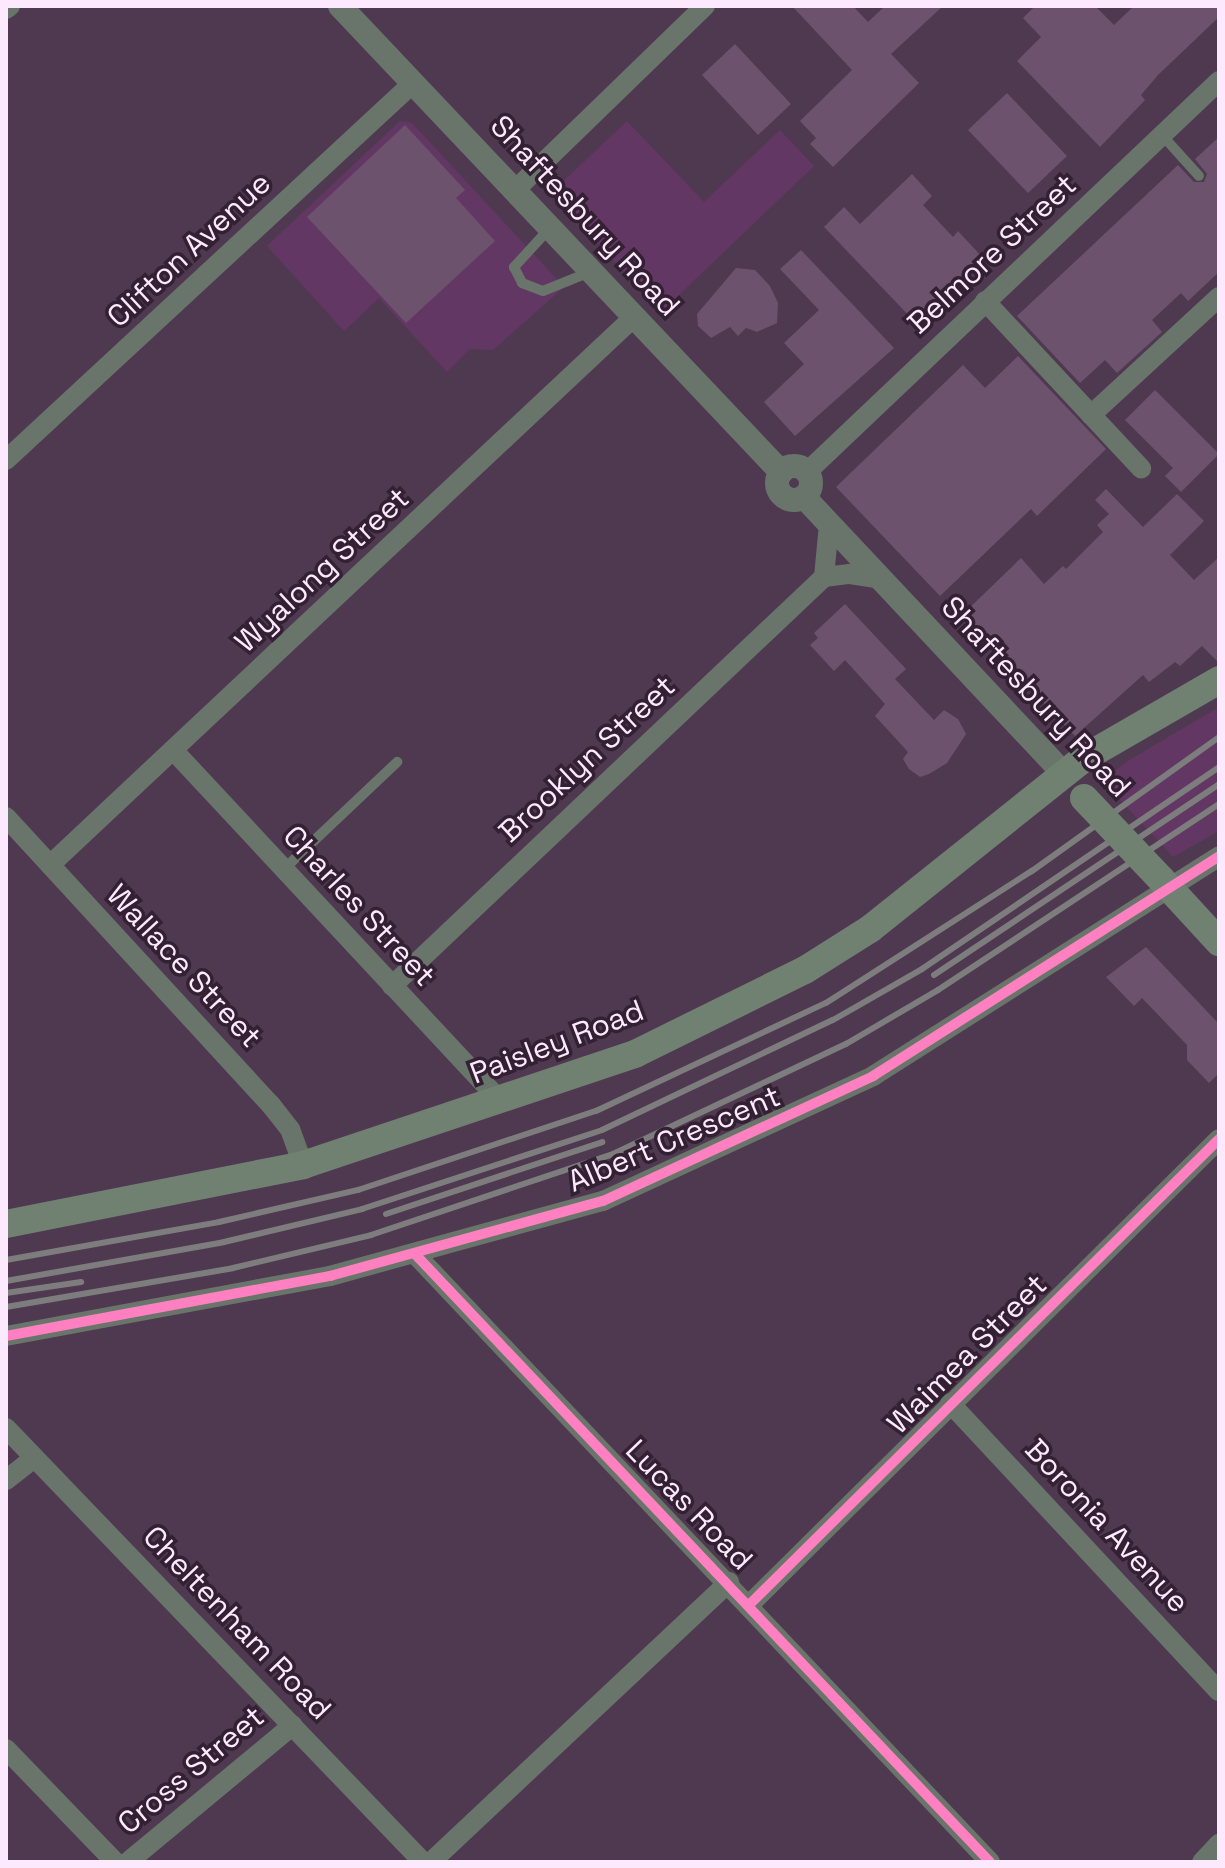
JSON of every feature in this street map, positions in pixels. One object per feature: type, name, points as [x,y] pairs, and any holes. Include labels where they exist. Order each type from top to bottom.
[{"type":"main road","name":"Paisley Road","points":[[6,1224],[303,1165],[635,1054],[805,970],[870,929],[1063,773],[1219,680]]},
{"type":"main road","name":"Shaftesbury Road","points":[[1063,773],[1219,942]]},
{"type":"street","name":"Shaftesbury Road","points":[[340,6],[781,472]]},
{"type":"street","points":[[514,191],[705,6]]},
{"type":"street","name":"Belmore Street","points":[[807,472],[1219,81]]},
{"type":"street","name":"Clifton Avenue","points":[[6,460],[413,83]]},
{"type":"street","points":[[1091,415],[1219,297]]},
{"type":"street","points":[[985,301],[1141,468]]},
{"type":"street","name":"Wyalong Street","points":[[50,865],[633,318]]},
{"type":"street","points":[[791,466],[807,472],[811,487],[804,497],[790,500],[781,494],[777,481],[781,472],[791,466]]},
{"type":"street","name":"Shaftesbury Road","points":[[804,497],[1063,773]]},
{"type":"street","points":[[829,524],[824,577],[850,574],[880,579]]},
{"type":"street","name":"Brooklyn Street","points":[[392,986],[824,577]]},
{"type":"street","name":"Charles Street","points":[[174,751],[500,1101]]},
{"type":"street","name":"Wallace Street","points":[[6,817],[271,1105],[290,1129],[303,1165]]},
{"type":"street","name":"Albert Crescent","points":[[6,1336],[176,1308],[415,1254],[603,1201],[873,1076],[1164,883],[1219,856]]},
{"type":"street","name":"Waimea Street","points":[[750,1604],[1219,1139]]},
{"type":"street","name":"Lucas Road","points":[[415,1254],[750,1604],[990,1862]]},
{"type":"street","name":"Boronia Avenue","points":[[950,1403],[1219,1691]]},
{"type":"street","name":"Cheltenham Road","points":[[6,1428],[423,1862]]},
{"type":"street","points":[[6,1480],[34,1458]]},
{"type":"street","points":[[431,1862],[729,1582]]},
{"type":"street","name":"Cross Street","points":[[128,1862],[293,1725]]},
{"type":"street","points":[[6,1749],[115,1862]]},
{"type":"street","points":[[1202,1862],[1219,1844]]},
{"type":"lane","points":[[1162,135],[1199,176]]},
{"type":"lane","points":[[549,229],[514,267],[522,283],[543,291],[590,272]]},
{"type":"lane","points":[[284,869],[397,762]]},
{"type":"shaded area","points":[[400,121],[412,123],[564,287],[493,350],[470,349],[447,372],[379,298],[344,331],[267,246]]},
{"type":"shaded area","points":[[627,121],[704,202],[780,130],[814,166],[662,311],[550,194]]},
{"type":"shaded area","points":[[1219,707],[1219,831],[1173,857],[1111,790],[1111,784],[1116,770],[1131,759]]},
{"type":"building","points":[[792,6],[853,6],[868,22],[885,6],[943,6],[891,54],[919,83],[833,167],[810,144],[816,138],[800,121],[852,70]]},
{"type":"building","points":[[1035,6],[1095,6],[1114,25],[1134,6],[1219,6],[1219,17],[1158,75],[1141,95],[1145,100],[1100,147],[1017,61],[1041,37],[1023,18]]},
{"type":"building","points":[[735,44],[791,104],[758,135],[702,75]]},
{"type":"building","points":[[1007,93],[1067,156],[1028,193],[968,130]]},
{"type":"building","points":[[405,125],[465,190],[456,198],[495,241],[406,323],[307,217]]},
{"type":"building","points":[[1219,137],[1219,272],[1188,301],[1181,293],[1152,320],[1162,332],[1117,373],[1105,360],[1080,383],[1017,316],[1178,165],[1194,182],[1204,182],[1207,174],[1195,159]]},
{"type":"building","points":[[912,174],[932,196],[923,205],[953,237],[958,231],[983,258],[917,324],[824,227],[844,207],[860,224]]},
{"type":"building","points":[[801,250],[894,348],[795,436],[764,402],[804,364],[784,343],[819,310],[780,269]]},
{"type":"building","points":[[736,268],[755,270],[770,286],[778,303],[777,323],[757,332],[746,328],[738,336],[730,327],[711,338],[698,326],[697,314]]},
{"type":"building","points":[[1018,356],[1106,449],[1037,516],[1031,509],[940,596],[836,487],[963,365],[985,388]]},
{"type":"building","points":[[1155,390],[1219,454],[1181,492],[1165,476],[1173,468],[1125,420]]},
{"type":"building","points":[[1106,489],[1143,527],[1177,494],[1204,521],[1170,555],[1194,580],[1219,557],[1219,663],[1202,646],[1180,666],[1175,662],[1149,682],[1143,675],[1075,736],[961,616],[1021,558],[1044,584],[1063,566],[1066,569],[1103,532],[1097,525],[1109,514],[1095,500]]},
{"type":"building","points":[[845,604],[906,669],[895,679],[934,720],[944,710],[958,719],[966,734],[947,763],[929,774],[920,777],[909,769],[903,759],[908,752],[875,716],[885,704],[845,660],[834,671],[810,645],[818,638],[814,633]]},
{"type":"building","points":[[1146,947],[1219,1024],[1219,1073],[1209,1083],[1187,1060],[1187,1045],[1142,998],[1134,1006],[1106,977]]},
{"type":"railway","points":[[6,1260],[219,1222],[358,1190],[596,1111],[826,1003],[1032,871],[1219,737]]},
{"type":"railway","points":[[6,1281],[224,1242],[362,1209],[602,1130],[833,1020],[922,969],[1219,767]]},
{"type":"railway","points":[[934,975],[1219,784]]},
{"type":"railway","points":[[6,1307],[233,1268],[371,1235],[613,1154],[846,1044],[938,990],[1219,804]]},
{"type":"railway","points":[[386,1214],[602,1142]]},
{"type":"railway","points":[[6,1293],[81,1282]]},
{"type":"cycle path","points":[[6,1336],[330,1276],[603,1201],[873,1076],[1219,856]]},
{"type":"cycle path","points":[[750,1604],[1219,1139]]},
{"type":"cycle path","points":[[415,1254],[990,1862]]}]
